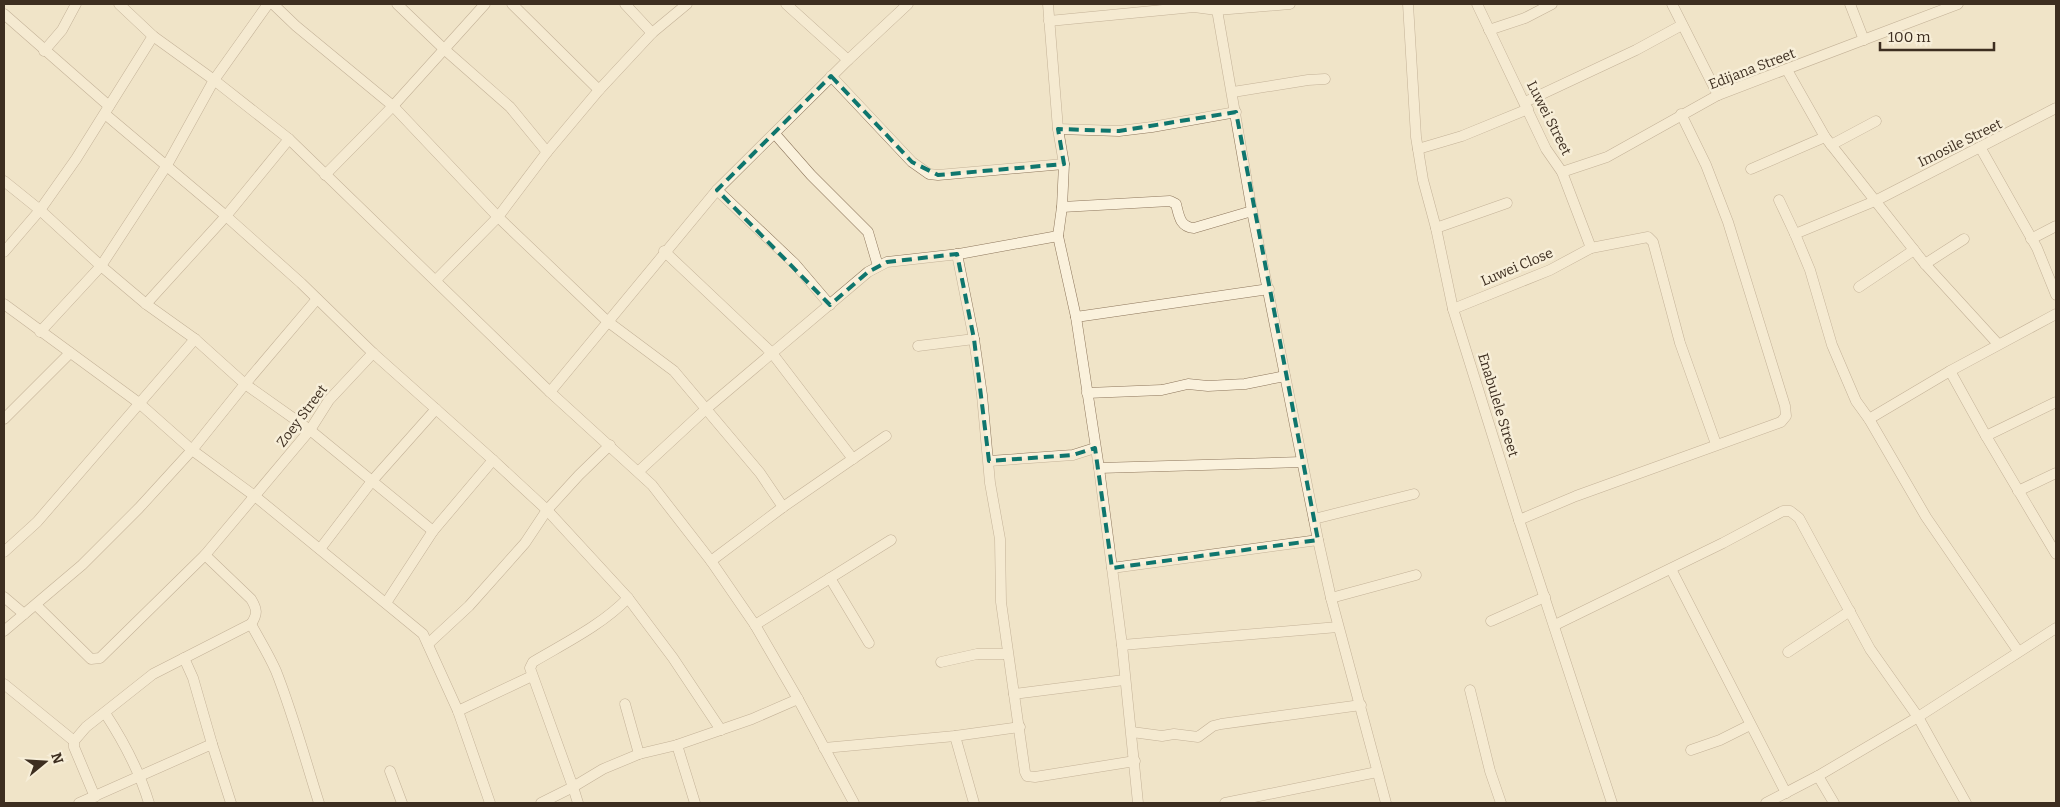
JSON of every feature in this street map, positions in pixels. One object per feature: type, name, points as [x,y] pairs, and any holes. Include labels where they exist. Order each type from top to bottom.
[{"type":"street","points":[[44,51],[62,30],[76,4]]},
{"type":"street","points":[[120,4],[153,36],[214,80],[289,139],[550,392],[652,484],[711,561],[755,625],[798,699],[854,803]]},
{"type":"street","points":[[40,332],[101,266],[167,165],[214,80],[268,4]]},
{"type":"street","points":[[273,4],[296,26],[393,106],[498,217],[608,321],[674,372],[760,473],[783,507]]},
{"type":"street","points":[[397,4],[444,49],[510,107],[547,152]]},
{"type":"street","points":[[326,175],[393,106],[485,4]]},
{"type":"street","points":[[512,4],[599,90]]},
{"type":"street","points":[[625,4],[652,33]]},
{"type":"street","points":[[436,280],[498,217],[547,152],[599,90],[652,33],[687,4]]},
{"type":"street","points":[[786,4],[848,60]]},
{"type":"street","points":[[1048,4],[1058,130],[1064,164],[1062,207],[1058,236],[1076,316],[1099,468],[1122,645],[1124,680],[1132,732],[1138,803]]},
{"type":"street","points":[[1049,21],[1194,7],[1290,4]]},
{"type":"street","name":"Enabulele Street","points":[[1408,4],[1418,149],[1423,180],[1436,228],[1453,309],[1612,803]]},
{"type":"street","name":"Luwei Street","points":[[1477,4],[1546,149],[1562,172],[1591,248]]},
{"type":"street","points":[[1489,30],[1525,18],[1552,4]]},
{"type":"street","points":[[1672,4],[1718,96]]},
{"type":"street","points":[[1850,4],[1864,40]]},
{"type":"street","name":"Edijana Street","points":[[1562,172],[1607,157],[1681,114],[1718,96],[1958,4]]},
{"type":"street","points":[[550,392],[664,251],[717,190],[905,5]]},
{"type":"street","points":[[1217,7],[1252,211],[1318,540],[1338,627],[1361,705],[1386,803]]},
{"type":"street","points":[[4,14],[167,165],[226,216],[373,353],[547,510],[628,598],[673,658],[720,730]]},
{"type":"street","points":[[1418,149],[1462,136],[1526,106],[1682,25]]},
{"type":"street","points":[[4,252],[40,210],[107,110],[153,36]]},
{"type":"street","points":[[1787,70],[1828,141],[1925,264],[1998,344]]},
{"type":"street","points":[[831,76],[912,162],[929,174],[938,175],[1064,164]]},
{"type":"street","points":[[1233,92],[1325,79]]},
{"type":"street","name":"Imosile Street","points":[[1795,234],[1875,201],[1980,147],[2008,135],[2056,108]]},
{"type":"street","points":[[1058,130],[1120,131],[1236,112]]},
{"type":"street","points":[[1520,520],[1576,496],[1781,422],[1786,416],[1785,406],[1728,222],[1706,165],[1681,114]]},
{"type":"street","points":[[1751,169],[1876,121]]},
{"type":"street","points":[[775,134],[811,175],[868,232],[878,266]]},
{"type":"street","points":[[146,304],[226,216],[289,139]]},
{"type":"street","points":[[1980,147],[2031,239],[2056,295]]},
{"type":"street","points":[[4,181],[40,210],[146,304],[195,339],[245,384],[310,430],[434,531]]},
{"type":"street","points":[[717,190],[795,264],[830,305]]},
{"type":"street","points":[[1779,200],[1810,270],[1832,345],[1856,400],[1926,517],[2018,651]]},
{"type":"street","points":[[1062,207],[1170,201],[1176,204],[1182,224],[1186,227],[1194,228],[1252,211]]},
{"type":"street","points":[[1436,228],[1507,203]]},
{"type":"street","points":[[2031,239],[2056,226]]},
{"type":"street","points":[[639,471],[706,409],[868,272],[878,266],[886,262],[957,254],[1058,236]]},
{"type":"street","name":"Luwei Close","points":[[1453,309],[1550,270],[1591,248],[1645,237],[1651,238],[1680,343],[1716,444]]},
{"type":"street","points":[[1925,264],[1964,239]]},
{"type":"street","points":[[1859,287],[1914,250]]},
{"type":"street","points":[[664,251],[772,353],[853,459]]},
{"type":"street","points":[[957,254],[974,340],[990,483],[1000,539],[1001,602],[1025,772],[1030,777],[1135,761]]},
{"type":"street","points":[[1076,316],[1269,289]]},
{"type":"street","points":[[4,631],[82,566],[192,450],[317,299]]},
{"type":"street","points":[[4,304],[139,403],[192,450],[256,497],[423,634],[458,711],[490,803]]},
{"type":"street","points":[[1869,419],[1998,344],[2056,314]]},
{"type":"street","points":[[4,552],[37,522],[195,339]]},
{"type":"street","points":[[918,346],[974,340]]},
{"type":"street","points":[[4,419],[70,353]]},
{"type":"street","name":"Zoey Street","points":[[36,605],[91,659],[100,658],[205,555],[256,497],[310,430],[329,400],[373,353]]},
{"type":"street","points":[[1950,371],[2056,554]]},
{"type":"street","points":[[1087,393],[1162,390],[1188,384],[1208,386],[1245,384],[1284,376]]},
{"type":"street","points":[[1986,436],[2056,402]]},
{"type":"street","points":[[320,549],[372,481],[436,409]]},
{"type":"street","points":[[711,561],[783,507],[886,436]]},
{"type":"street","points":[[428,644],[475,599],[525,543],[547,510],[610,445]]},
{"type":"street","points":[[989,461],[1073,455],[1095,448]]},
{"type":"street","points":[[386,603],[434,531],[493,460]]},
{"type":"street","points":[[1099,468],[1302,462]]},
{"type":"street","points":[[2018,491],[2056,473]]},
{"type":"street","points":[[1314,519],[1414,494]]},
{"type":"street","points":[[1554,625],[1671,569],[1784,511],[1790,511],[1799,518],[1870,649],[1918,717],[1966,803]]},
{"type":"street","points":[[755,625],[891,540]]},
{"type":"street","points":[[1112,568],[1318,540]]},
{"type":"street","points":[[95,797],[74,747],[74,741],[86,727],[153,674],[251,624],[256,616],[256,607],[251,599],[205,555]]},
{"type":"street","points":[[1671,569],[1786,793]]},
{"type":"street","points":[[1331,598],[1416,575]]},
{"type":"street","points":[[830,578],[870,642]]},
{"type":"street","points":[[1491,621],[1545,596]]},
{"type":"street","points":[[4,597],[24,614]]},
{"type":"street","points":[[578,803],[530,668],[533,662],[599,622],[628,598]]},
{"type":"street","points":[[1788,652],[1850,611]]},
{"type":"street","points":[[251,624],[275,669],[285,694],[319,803]]},
{"type":"street","points":[[1122,645],[1338,627]]},
{"type":"street","points":[[1766,803],[1818,776],[1918,717],[2056,628]]},
{"type":"street","points":[[941,662],[976,654],[1008,654]]},
{"type":"street","points":[[184,658],[231,803]]},
{"type":"street","points":[[458,711],[532,676]]},
{"type":"street","points":[[1014,694],[1124,680]]},
{"type":"street","points":[[4,684],[74,741]]},
{"type":"street","points":[[1470,690],[1490,771],[1501,803]]},
{"type":"street","points":[[540,803],[573,787],[603,769],[639,754],[677,745],[752,720],[798,699]]},
{"type":"street","points":[[624,704],[639,754]]},
{"type":"street","points":[[1132,732],[1162,736],[1174,734],[1198,737],[1213,726],[1221,724],[1361,705]]},
{"type":"street","points":[[105,713],[122,738],[141,777],[149,803]]},
{"type":"street","points":[[1691,750],[1720,740],[1750,725]]},
{"type":"street","points":[[824,748],[955,736],[1020,727]]},
{"type":"street","points":[[955,736],[974,803]]},
{"type":"street","points":[[80,803],[212,744]]},
{"type":"street","points":[[677,745],[695,803]]},
{"type":"street","points":[[390,771],[402,803]]},
{"type":"street","points":[[1225,803],[1377,772]]},
{"type":"street","points":[[1818,776],[1834,803]]},
{"type":"highlighted area","points":[[831,76],[912,162],[938,175],[1064,164],[1058,129],[1119,131],[1236,112],[1318,540],[1112,568],[1095,448],[1073,455],[989,461],[974,339],[957,254],[887,262],[868,272],[830,305],[717,190]]}]
